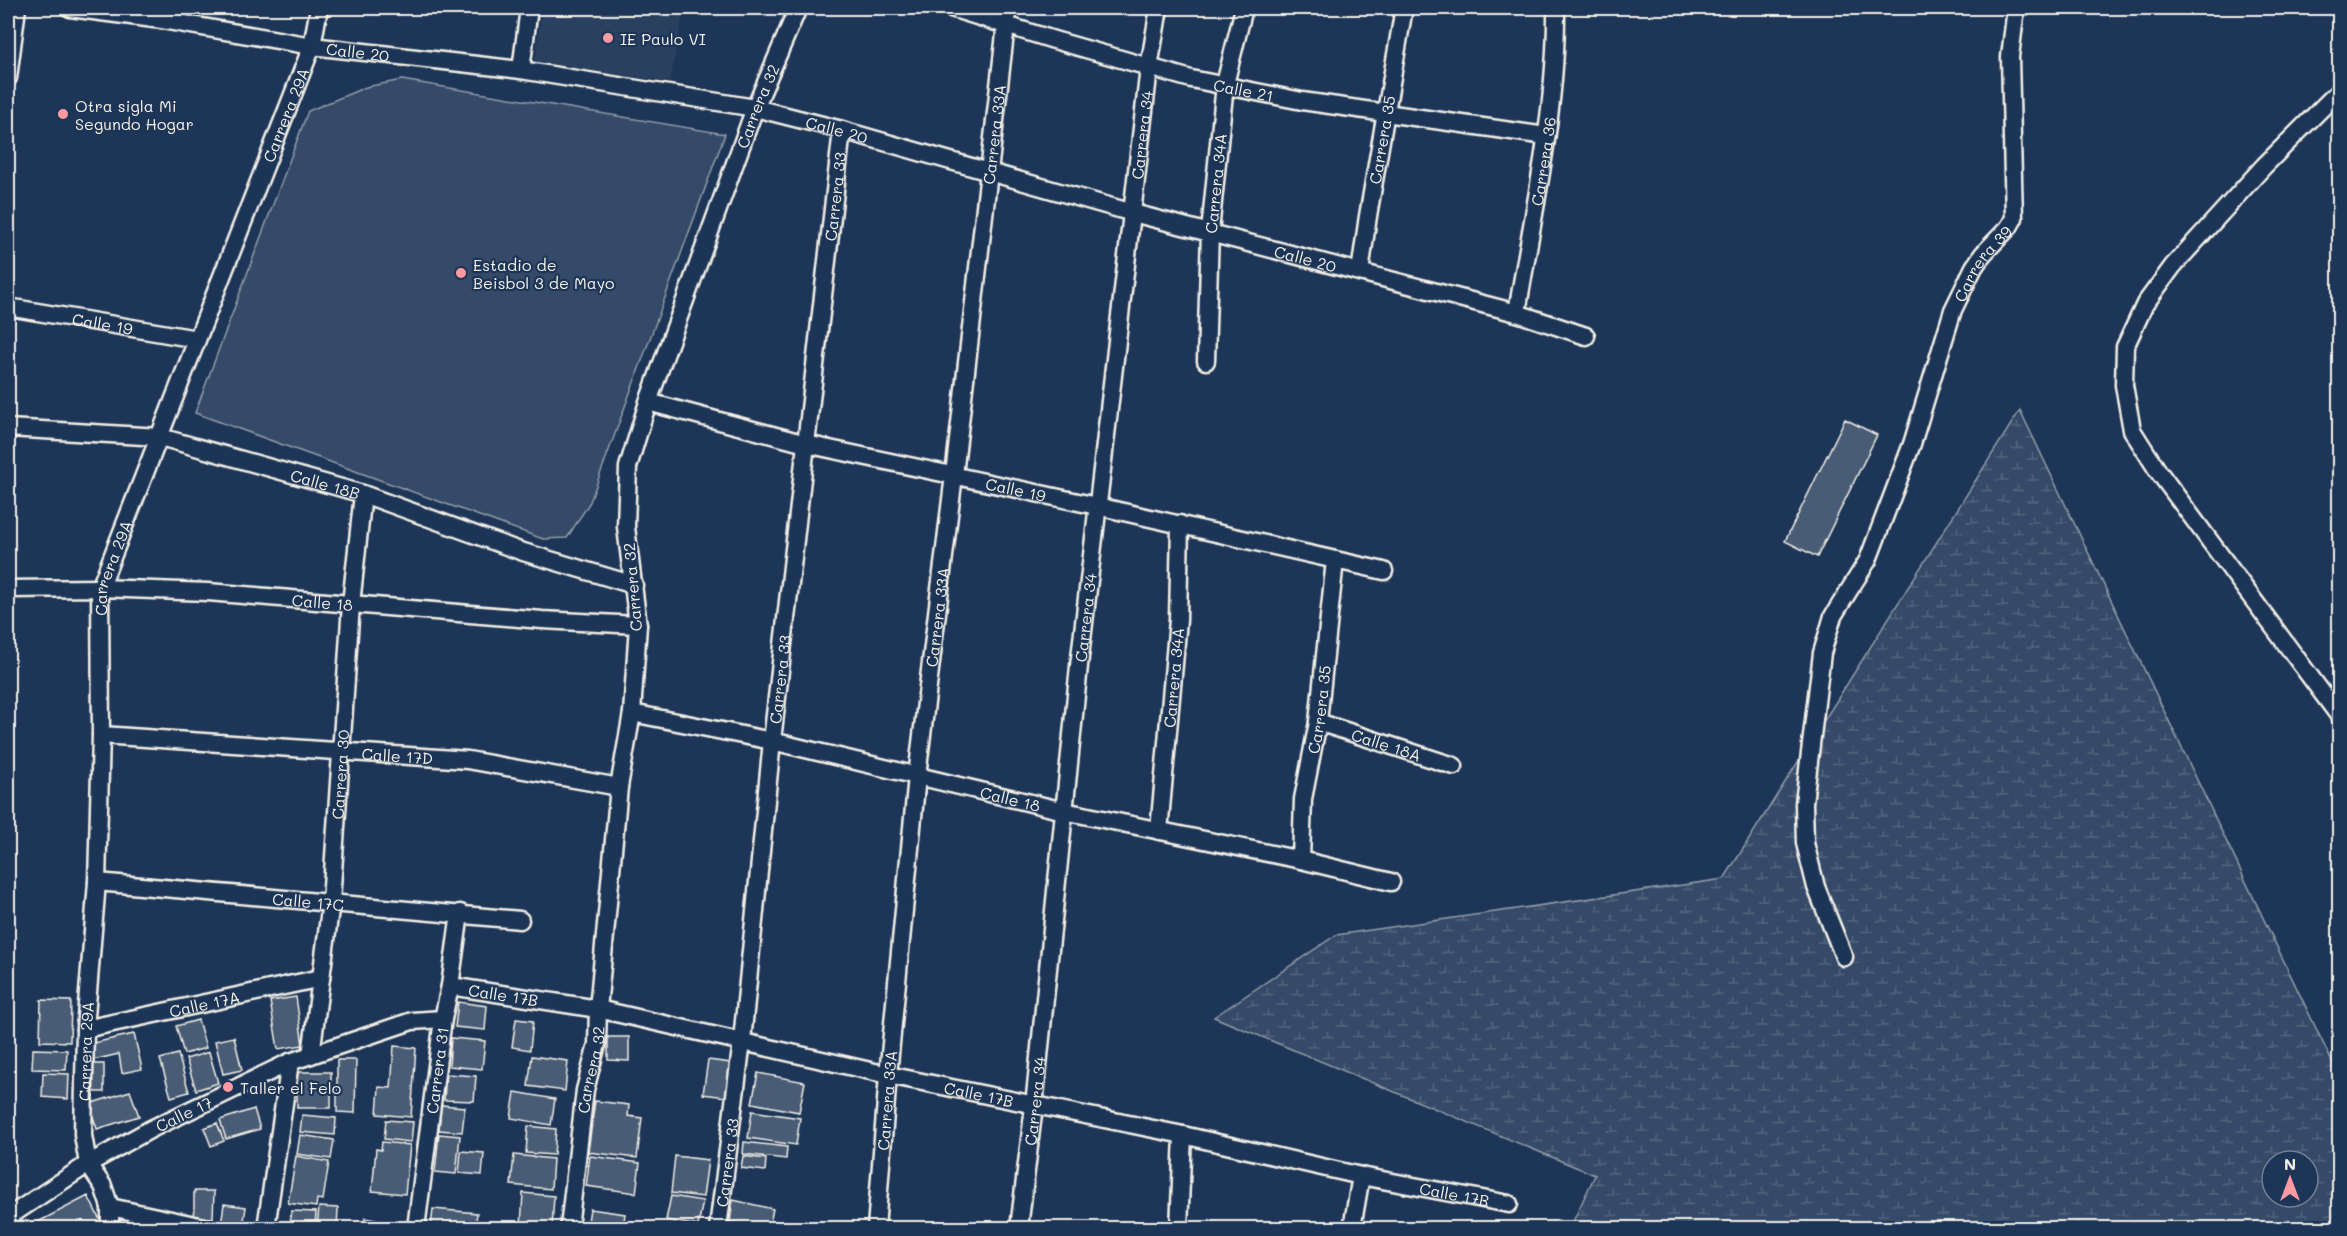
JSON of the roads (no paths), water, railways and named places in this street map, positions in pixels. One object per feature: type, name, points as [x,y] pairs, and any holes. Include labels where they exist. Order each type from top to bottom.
[{"type":"street","points":[[8,78],[18,8]]},
{"type":"street","name":"Calle 20","points":[[74,8],[162,20],[312,46],[521,70],[755,108],[842,130],[1133,213],[1517,313],[1586,336]]},
{"type":"street","name":"Carrera 29A","points":[[88,1164],[83,1135],[85,1029],[97,882],[101,735],[100,588],[312,46],[319,8]]},
{"type":"street","points":[[521,70],[529,8]]},
{"type":"street","name":"Carrera 32","points":[[569,1228],[585,1090],[597,1044],[598,1009],[619,787],[632,714],[638,625],[626,527],[628,467],[648,402],[755,108],[798,8]]},
{"type":"street","name":"Calle 21","points":[[951,8],[1191,79],[1302,101],[1546,136]]},
{"type":"street","name":"Carrera 33A","points":[[876,1228],[888,1075],[917,776],[1008,8]]},
{"type":"street","name":"Carrera 34","points":[[1019,1228],[1098,506],[1149,68],[1159,8]]},
{"type":"street","name":"Carrera 34A","points":[[1206,361],[1210,232],[1225,84],[1244,8]]},
{"type":"street","name":"Carrera 35","points":[[1360,272],[1404,8]]},
{"type":"street","name":"Carrera 36","points":[[1517,313],[1557,53],[1556,8]]},
{"type":"street","name":"Carrera 39","points":[[1844,957],[1816,887],[1805,843],[1804,803],[1822,653],[1833,616],[1868,560],[1912,444],[1953,310],[1974,267],[2009,227],[2014,218],[2010,57],[2016,8]]},
{"type":"street","points":[[2340,90],[2264,166],[2173,266],[2145,304],[2125,347],[2124,385],[2132,430],[2158,471],[2340,717]]},
{"type":"street","name":"Carrera 33","points":[[718,1228],[742,1041],[772,741],[842,130]]},
{"type":"street","name":"Calle 19","points":[[8,307],[197,339]]},
{"type":"street","name":"Calle 19","points":[[648,402],[806,444],[1180,524],[1384,571]]},
{"type":"street","name":"Calle 18B","points":[[8,428],[160,437],[363,494],[520,551],[634,585]]},
{"type":"street","name":"Carrera 30","points":[[311,1055],[331,902],[351,604],[363,494]]},
{"type":"street","name":"Carrera 34A","points":[[1159,831],[1178,620],[1180,524]]},
{"type":"street","name":"Carrera 35","points":[[1301,860],[1303,799],[1318,723],[1335,560]]},
{"type":"street","name":"Calle 18","points":[[8,589],[100,588],[208,592],[542,620],[638,625]]},
{"type":"street","name":"Calle 18","points":[[632,714],[772,741],[1064,811],[1301,860],[1391,882]]},
{"type":"street","name":"Calle 18A","points":[[1318,723],[1454,766]]},
{"type":"street","name":"Calle 17D","points":[[101,735],[468,760],[619,787]]},
{"type":"street","name":"Calle 17C","points":[[97,882],[520,920]]},
{"type":"street","name":"Carrera 31","points":[[416,1228],[442,1019],[450,986],[460,913]]},
{"type":"street","name":"Calle 17A","points":[[85,1029],[321,978]]},
{"type":"street","name":"Calle 17B","points":[[450,986],[598,1009],[888,1075],[1183,1135],[1361,1176],[1509,1204]]},
{"type":"street","name":"Calle 17","points":[[8,1217],[88,1164],[151,1129],[290,1062],[412,1021],[442,1019]]},
{"type":"street","points":[[266,1228],[290,1062]]},
{"type":"street","points":[[1179,1228],[1183,1135]]},
{"type":"street","points":[[88,1164],[103,1186],[110,1207],[110,1228]]},
{"type":"street","points":[[1352,1228],[1361,1176]]},
{"type":"street","points":[[110,1207],[209,1228]]},
{"type":"place","name":"IE Paulo VI","points":[[608,38]]},
{"type":"place","name":"Otra sigla Mi Segundo Hogar","points":[[63,114]]},
{"type":"place","name":"Estadio de Beisbol 3 de Mayo","points":[[461,273]]},
{"type":"place","name":"Taller el Felo","points":[[228,1087]]}]
